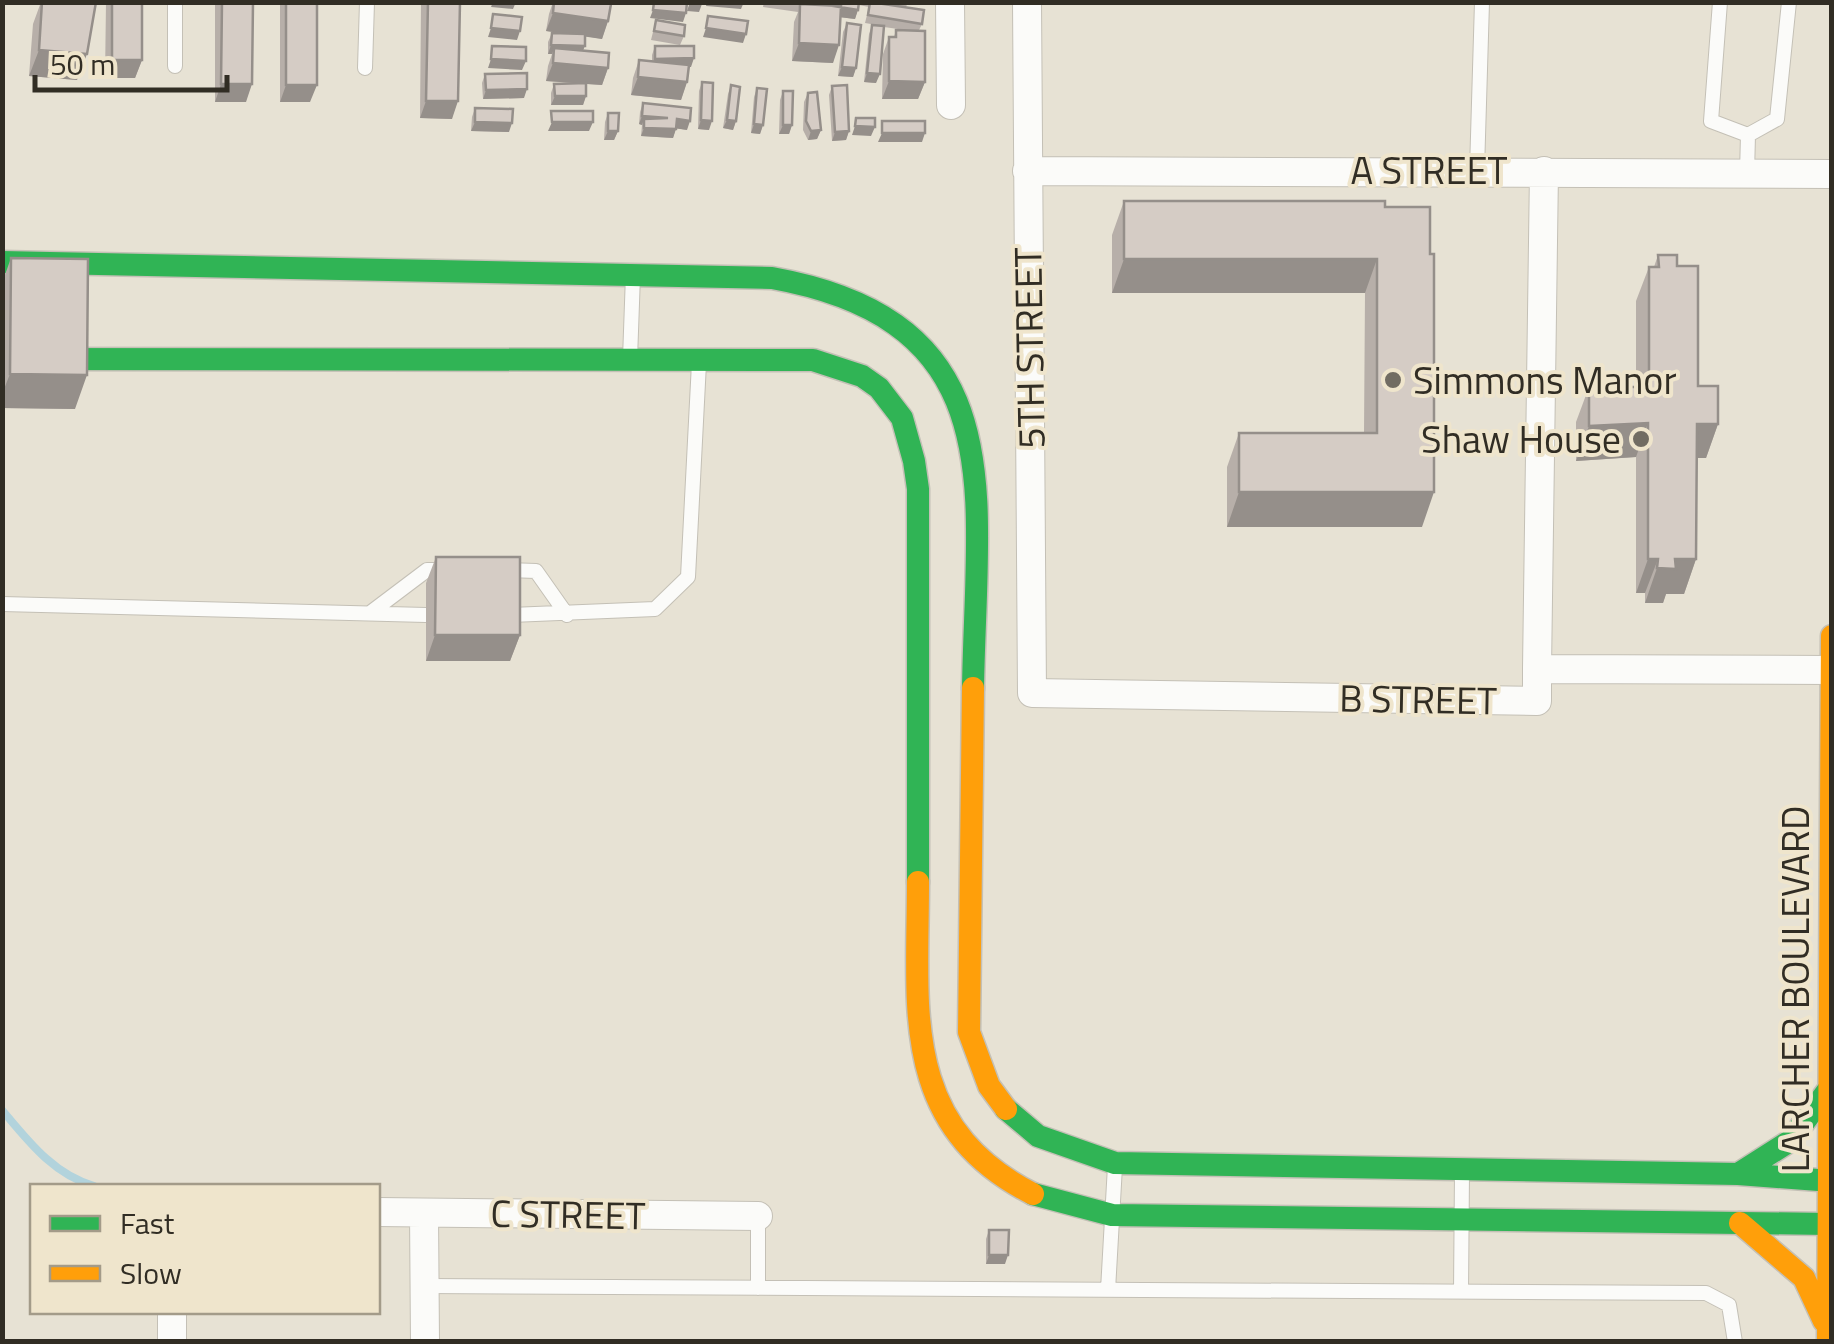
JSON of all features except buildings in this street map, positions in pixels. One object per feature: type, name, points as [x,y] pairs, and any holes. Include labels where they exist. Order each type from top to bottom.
[{"type":"main road","points":[[2,262],[772,278],[850,293],[886,312],[938,360],[956,390],[972,442],[976,477],[968,1032],[976,1066],[1022,1128],[1047,1144],[1115,1164],[1738,1174],[1830,1181]]},
{"type":"main road","points":[[2,359],[699,359],[830,364],[877,383],[896,402],[914,455],[918,488],[915,1009],[928,1083],[945,1118],[994,1174],[1026,1194],[1074,1210],[1112,1215],[1830,1224]]},
{"type":"main road","name":"LARCHER BOULEVARD","points":[[1828,1338],[1832,636]]},
{"type":"main road","points":[[1738,1174],[1790,1140],[1831,1086]]},
{"type":"main road","points":[[1740,1223],[1804,1278],[1828,1338]]},
{"type":"street","points":[[950,2],[951,105]]},
{"type":"street","name":"5TH STREET","points":[[1027,2],[1032,693]]},
{"type":"street","points":[[1536,669],[1544,170]]},
{"type":"street","name":"A STREET","points":[[1027,171],[1832,174]]},
{"type":"street","name":"B STREET","points":[[1032,693],[1537,701],[1536,669],[1831,670]]},
{"type":"street","name":"C STREET","points":[[380,1212],[758,1216]]},
{"type":"street","points":[[424,1213],[425,1342]]},
{"type":"street","points":[[172,1314],[172,1342]]},
{"type":"lane","points":[[174,66],[175,2]]},
{"type":"lane","points":[[364,68],[367,2]]},
{"type":"lane","points":[[1477,170],[1482,2]]},
{"type":"lane","points":[[1720,2],[1711,121],[1748,135],[1777,119],[1790,2]]},
{"type":"lane","points":[[1748,135],[1748,173]]},
{"type":"lane","points":[[630,359],[633,275]]},
{"type":"lane","points":[[511,615],[655,609],[688,578],[699,359]]},
{"type":"lane","points":[[370,613],[427,570],[464,570]]},
{"type":"lane","points":[[482,570],[536,570],[567,615]]},
{"type":"lane","points":[[2,604],[426,615]]},
{"type":"lane","points":[[1108,1290],[1115,1164]]},
{"type":"lane","points":[[1461,1292],[1462,1169]]},
{"type":"lane","points":[[758,1216],[758,1288]]},
{"type":"lane","points":[[424,1286],[1715,1294],[1734,1313],[1735,1342]]},
{"type":"waterway","points":[[2,1110],[54,1165],[88,1184]]},
{"type":"traffic: fast","points":[[2,262],[772,278],[851,300],[907,333],[944,376],[965,426],[975,484],[977,548],[973,688]]},
{"type":"traffic: fast","points":[[2,359],[813,360],[862,376],[879,388],[902,418],[918,489],[918,882]]},
{"type":"traffic: fast","points":[[1738,1174],[1790,1141],[1831,1086]]},
{"type":"traffic: fast","points":[[1006,1109],[1038,1136],[1115,1163],[1738,1174],[1832,1181]]},
{"type":"traffic: fast","points":[[1033,1194],[1112,1215],[1829,1224]]},
{"type":"traffic: slow","points":[[1828,1342],[1832,636]]},
{"type":"traffic: slow","points":[[973,688],[969,1032],[989,1086],[1006,1109]]},
{"type":"traffic: slow","points":[[918,882],[919,1019],[925,1060],[938,1099],[958,1134],[990,1166],[1033,1194]]},
{"type":"traffic: slow","points":[[1740,1223],[1804,1278],[1824,1321]]},
{"type":"place","name":"Simmons Manor","points":[[1393,380]]},
{"type":"place","name":"Shaw House","points":[[1641,439]]}]
